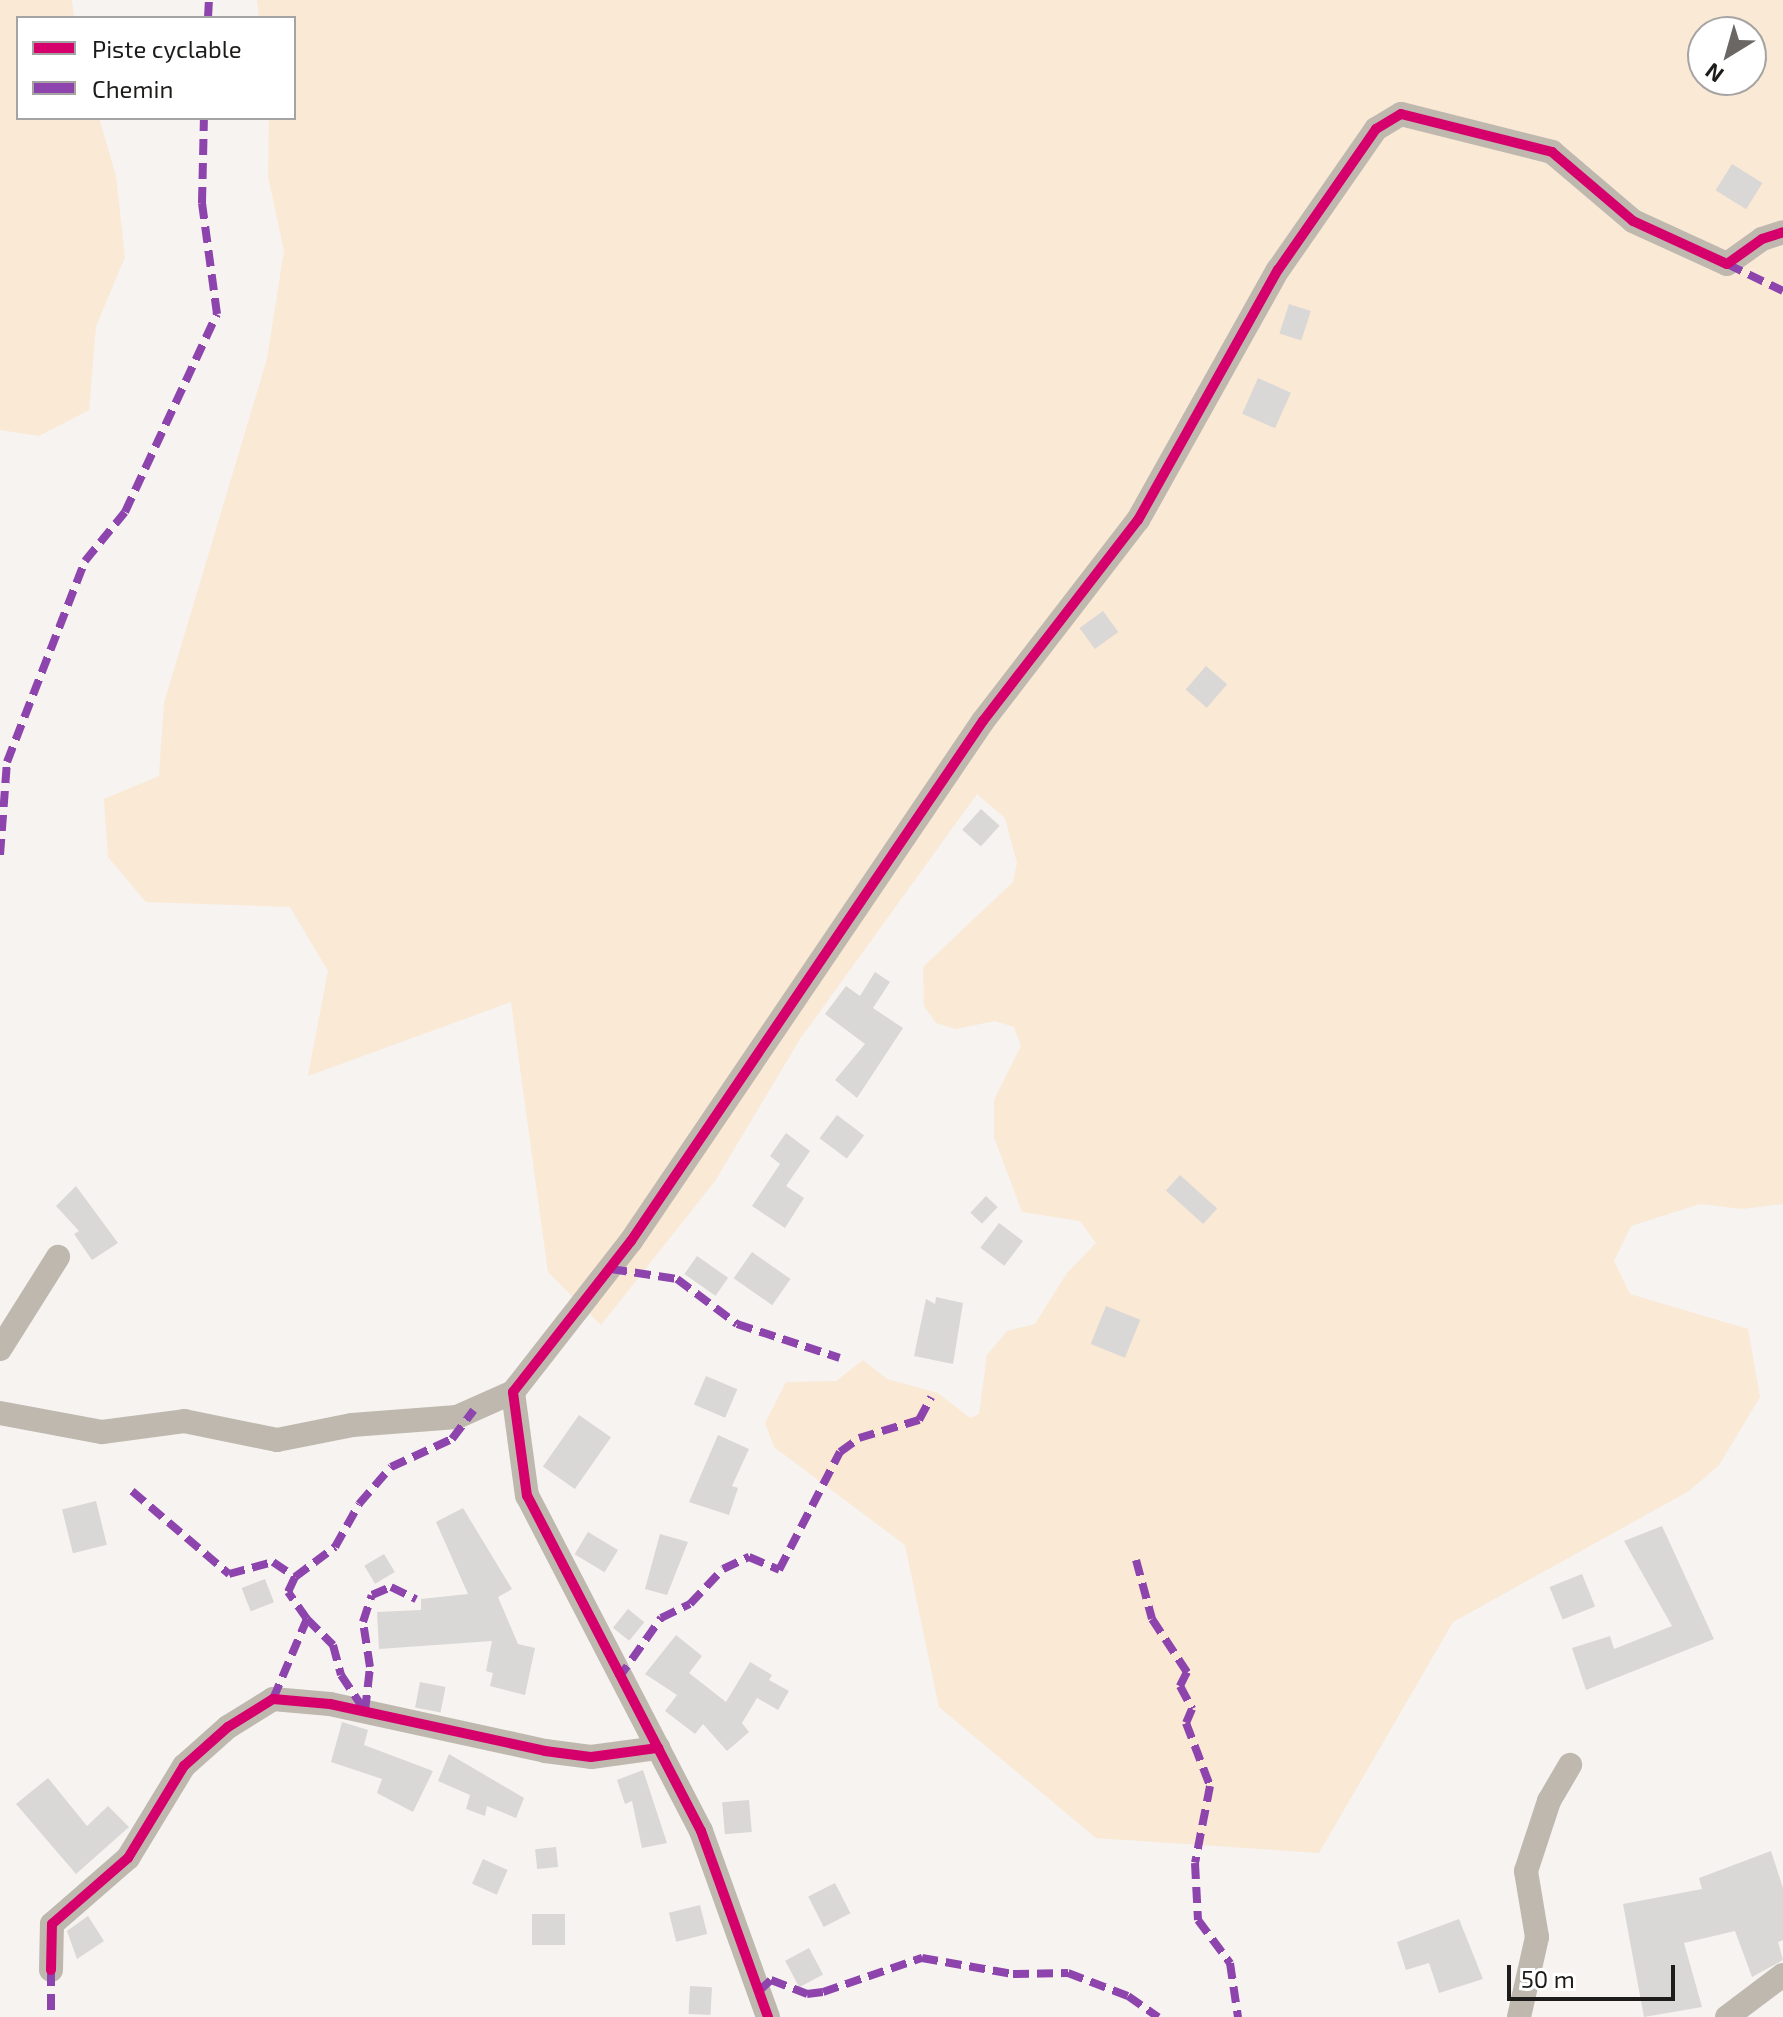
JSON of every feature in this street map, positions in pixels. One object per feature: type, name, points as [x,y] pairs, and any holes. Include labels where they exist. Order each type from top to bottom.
[{"type":"street","points":[[0,1413],[102,1432],[184,1421],[277,1440],[352,1425],[457,1417],[513,1392],[639,1229],[983,721],[1138,520],[1278,270],[1376,129],[1401,114],[1552,152],[1633,221],[1727,264],[1762,239],[1783,232]]},
{"type":"street","points":[[0,1349],[58,1257]]},
{"type":"street","points":[[513,1392],[527,1496],[701,1831],[768,2017]]},
{"type":"street","points":[[51,1970],[52,1924],[128,1858],[184,1766],[228,1727],[273,1699],[330,1704],[545,1751],[591,1757],[658,1748]]},
{"type":"street","points":[[1519,2017],[1537,1937],[1526,1871],[1549,1801],[1570,1765]]},
{"type":"street","points":[[1727,2017],[1783,1975]]},
{"type":"shaded area","points":[[0,0],[72,0],[74,16],[16,16],[16,120],[100,120],[116,176],[125,257],[96,326],[89,410],[39,436],[0,430]]},
{"type":"shaded area","points":[[257,0],[1783,0],[1783,1204],[1742,1209],[1700,1204],[1631,1226],[1614,1261],[1630,1294],[1748,1329],[1760,1397],[1719,1465],[1689,1491],[1453,1622],[1319,1853],[1096,1838],[939,1707],[905,1545],[774,1447],[765,1423],[786,1382],[836,1381],[863,1360],[887,1379],[938,1393],[970,1418],[979,1414],[987,1355],[1007,1331],[1035,1324],[1067,1273],[1096,1243],[1080,1221],[1022,1212],[994,1137],[994,1100],[1021,1046],[1014,1027],[995,1021],[955,1029],[936,1023],[924,1006],[923,967],[1013,882],[1017,863],[1005,818],[977,794],[800,1039],[715,1181],[601,1325],[548,1272],[511,1002],[308,1076],[328,971],[290,907],[146,902],[108,857],[104,799],[159,776],[164,703],[267,359],[284,251],[268,176],[269,120],[296,120],[296,16],[259,16]]},
{"type":"building","points":[[1732,164],[1763,183],[1746,209],[1716,190]]},
{"type":"building","points":[[1289,304],[1311,311],[1301,341],[1279,333]]},
{"type":"building","points":[[1258,378],[1291,393],[1275,428],[1242,414]]},
{"type":"building","points":[[1103,611],[1118,632],[1095,649],[1080,628]]},
{"type":"building","points":[[1206,666],[1227,684],[1207,708],[1186,689]]},
{"type":"building","points":[[981,809],[1000,826],[981,847],[962,830]]},
{"type":"building","points":[[875,972],[890,982],[873,1008],[903,1028],[857,1098],[835,1080],[865,1044],[825,1014],[846,986],[860,996]]},
{"type":"building","points":[[837,1115],[864,1135],[847,1159],[820,1138]]},
{"type":"building","points":[[786,1133],[810,1151],[786,1186],[804,1198],[785,1228],[752,1206],[780,1164],[770,1156]]},
{"type":"building","points":[[1180,1175],[1217,1208],[1203,1224],[1166,1191]]},
{"type":"building","points":[[76,1186],[118,1243],[92,1260],[74,1234],[79,1231],[56,1206]]},
{"type":"building","points":[[986,1196],[998,1207],[982,1224],[970,1213]]},
{"type":"building","points":[[999,1223],[1023,1241],[1004,1266],[980,1248]]},
{"type":"building","points":[[752,1252],[791,1279],[772,1305],[734,1278]]},
{"type":"building","points":[[697,1256],[728,1278],[716,1296],[684,1274]]},
{"type":"building","points":[[936,1297],[963,1303],[953,1364],[914,1356],[926,1299],[935,1304]]},
{"type":"building","points":[[1106,1306],[1140,1320],[1125,1358],[1091,1344]]},
{"type":"building","points":[[706,1376],[737,1389],[725,1418],[694,1405]]},
{"type":"building","points":[[579,1415],[611,1437],[575,1489],[543,1467]]},
{"type":"building","points":[[718,1435],[749,1449],[732,1486],[738,1488],[729,1515],[689,1502]]},
{"type":"building","points":[[96,1501],[107,1545],[73,1553],[62,1509]]},
{"type":"building","points":[[463,1508],[512,1589],[498,1597],[518,1644],[535,1648],[525,1695],[490,1686],[493,1673],[486,1671],[492,1641],[379,1649],[377,1612],[421,1610],[421,1599],[468,1594],[436,1522]]},
{"type":"building","points":[[1662,1526],[1714,1639],[1586,1690],[1572,1648],[1610,1636],[1614,1649],[1672,1626],[1624,1541]]},
{"type":"building","points":[[588,1532],[618,1550],[605,1572],[575,1554]]},
{"type":"building","points":[[660,1534],[688,1542],[667,1595],[645,1589]]},
{"type":"building","points":[[384,1554],[395,1572],[375,1584],[364,1566]]},
{"type":"building","points":[[1582,1574],[1595,1606],[1563,1620],[1550,1587]]},
{"type":"building","points":[[265,1579],[274,1602],[251,1611],[242,1588]]},
{"type":"building","points":[[628,1609],[644,1622],[629,1641],[613,1628]]},
{"type":"building","points":[[676,1635],[702,1656],[689,1673],[726,1702],[750,1662],[772,1675],[769,1680],[789,1691],[778,1710],[757,1698],[742,1723],[749,1732],[727,1751],[703,1724],[695,1734],[665,1711],[677,1695],[645,1674]]},
{"type":"building","points":[[420,1682],[446,1687],[441,1712],[415,1708]]},
{"type":"building","points":[[342,1722],[368,1730],[364,1745],[433,1771],[413,1812],[377,1793],[382,1779],[331,1762]]},
{"type":"building","points":[[449,1754],[524,1798],[516,1818],[487,1806],[485,1816],[466,1809],[470,1795],[438,1781]]},
{"type":"building","points":[[643,1770],[667,1843],[642,1848],[632,1801],[625,1804],[617,1780]]},
{"type":"building","points":[[48,1778],[87,1826],[108,1806],[129,1827],[76,1874],[16,1804]]},
{"type":"building","points":[[749,1800],[752,1832],[725,1834],[722,1802]]},
{"type":"building","points":[[556,1847],[558,1867],[537,1869],[535,1849]]},
{"type":"building","points":[[1771,1851],[1783,1888],[1783,1940],[1778,1942],[1783,1960],[1752,1977],[1735,1931],[1684,1943],[1702,2007],[1644,2017],[1623,1904],[1702,1889],[1699,1878]]},
{"type":"building","points":[[483,1859],[508,1870],[497,1895],[472,1884]]},
{"type":"building","points":[[835,1883],[850,1913],[824,1927],[808,1897]]},
{"type":"building","points":[[700,1905],[707,1934],[676,1942],[669,1913]]},
{"type":"building","points":[[532,1914],[565,1914],[565,1945],[532,1945]]},
{"type":"building","points":[[88,1916],[104,1941],[77,1959],[67,1931]]},
{"type":"building","points":[[1459,1919],[1483,1979],[1439,1993],[1429,1963],[1406,1970],[1397,1942]]},
{"type":"building","points":[[809,1948],[823,1974],[799,1987],[785,1961]]},
{"type":"building","points":[[690,1986],[712,1987],[711,2015],[689,2014]]},
{"type":"marked path","points":[[208,16],[209,0]]},
{"type":"marked path","points":[[0,855],[7,762],[85,561],[125,512],[217,314],[202,203],[204,120]]},
{"type":"marked path","points":[[1727,264],[1783,291]]},
{"type":"marked path","points":[[611,1269],[677,1279],[737,1324],[840,1358]]},
{"type":"marked path","points":[[618,1679],[661,1618],[690,1604],[723,1569],[749,1557],[779,1570],[840,1452],[859,1438],[919,1420],[931,1397]]},
{"type":"marked path","points":[[273,1699],[307,1619],[288,1592],[295,1577],[335,1547],[359,1504],[391,1467],[452,1439],[474,1410]]},
{"type":"marked path","points":[[132,1491],[229,1574],[273,1562],[295,1577]]},
{"type":"marked path","points":[[1136,1560],[1152,1619],[1187,1672],[1180,1686],[1192,1709],[1186,1723],[1210,1786],[1195,1863],[1198,1920],[1230,1963],[1238,2017]]},
{"type":"marked path","points":[[307,1619],[333,1645],[341,1675],[365,1711],[370,1667],[363,1622],[372,1595],[391,1587],[416,1599]]},
{"type":"marked path","points":[[759,1991],[771,1980],[807,1994],[823,1992],[922,1958],[1013,1974],[1068,1973],[1128,1996],[1158,2017]]},
{"type":"marked path","points":[[51,1970],[51,2017]]},
{"type":"cycle path","points":[[768,2017],[701,1831],[527,1496],[513,1392],[631,1241],[983,721],[1138,520],[1278,270],[1376,129],[1401,114],[1552,152],[1633,221],[1727,264],[1762,239],[1783,232]]},
{"type":"cycle path","points":[[51,1970],[52,1924],[128,1858],[184,1766],[228,1727],[273,1699],[330,1704],[545,1751],[591,1757],[658,1748]]}]
